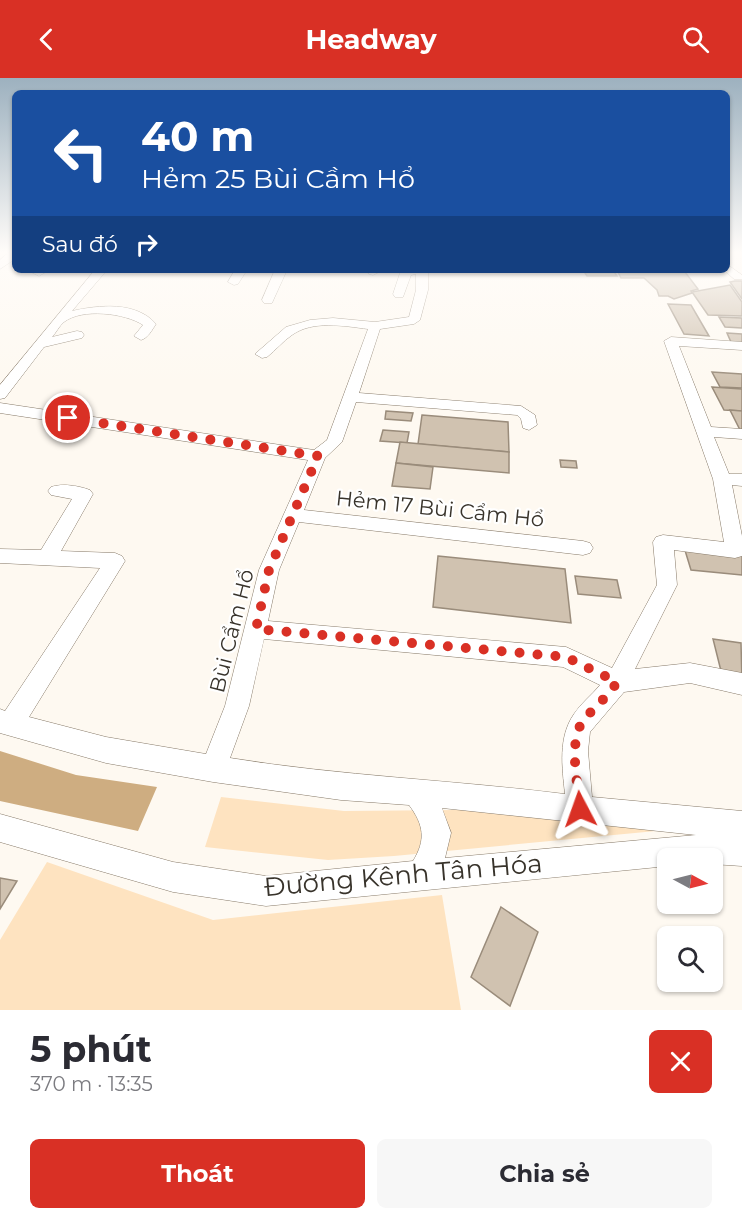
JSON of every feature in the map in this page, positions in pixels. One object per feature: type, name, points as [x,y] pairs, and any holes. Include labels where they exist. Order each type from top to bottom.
[{"type":"street","points":[[0,396],[78,296]]},
{"type":"street","points":[[262,354],[291,331],[308,324],[357,324],[375,327],[414,320],[420,296]]},
{"type":"street","points":[[59,319],[92,310],[126,313],[145,319],[150,324],[141,336]]},
{"type":"street","name":"Bùi Cẩm Hổ","points":[[213,769],[237,706],[269,570],[318,456],[334,442],[375,327]]},
{"type":"street","points":[[38,345],[77,335]]},
{"type":"street","points":[[580,809],[575,739],[582,722],[608,696],[617,682],[667,585],[663,542],[735,551],[722,478],[671,341],[742,346]]},
{"type":"street","points":[[350,397],[521,411],[529,418],[529,425]]},
{"type":"street","points":[[0,408],[318,456]]},
{"type":"street","points":[[705,431],[742,434]]},
{"type":"street","points":[[722,478],[742,480]]},
{"type":"street","points":[[46,558],[84,494],[57,491]]},
{"type":"street","name":"Hẻm 17 Bùi Cẩm Hổ","points":[[291,515],[583,548]]},
{"type":"street","points":[[0,556],[115,561],[5,723],[106,750],[213,769],[341,787],[473,796],[742,825]]},
{"type":"street","points":[[256,629],[566,657],[617,682],[690,674],[742,684]]},
{"type":"street","points":[[417,793],[429,808],[437,825],[437,842],[431,860],[421,875]]},
{"type":"street","name":"Đường Kênh Tân Hóa","points":[[0,828],[173,877],[266,891],[652,852],[709,849],[742,852]]},
{"type":"shaded area","points":[[0,751],[76,775],[157,787],[138,831],[0,801]]},
{"type":"shaded area","points":[[221,797],[344,811],[580,809],[620,814],[656,831],[394,856],[328,860],[205,847]]},
{"type":"shaded area","points":[[47,862],[213,920],[442,895],[461,1010],[0,1010],[0,940]]},
{"type":"building","points":[[695,296],[738,296],[742,302],[742,316],[708,315]]},
{"type":"building","points":[[668,304],[691,305],[709,336],[684,334]]},
{"type":"building","points":[[719,317],[742,318],[742,328],[725,327]]},
{"type":"building","points":[[727,333],[742,334],[742,343],[731,342]]},
{"type":"building","points":[[712,372],[742,374],[742,388],[720,387]]},
{"type":"building","points":[[712,387],[742,389],[742,411],[724,410]]},
{"type":"building","points":[[730,410],[742,411],[742,434]]},
{"type":"building","points":[[386,411],[413,413],[411,421],[385,419]]},
{"type":"building","points":[[422,415],[508,422],[509,452],[418,444]]},
{"type":"building","points":[[383,430],[409,432],[407,443],[380,441]]},
{"type":"building","points":[[400,442],[509,452],[509,473],[396,463]]},
{"type":"building","points":[[560,460],[576,461],[577,468],[561,467]]},
{"type":"building","points":[[396,463],[433,467],[430,489],[392,486]]},
{"type":"building","points":[[684,547],[742,553],[742,575],[691,570]]},
{"type":"building","points":[[438,556],[565,569],[571,623],[433,607]]},
{"type":"building","points":[[575,576],[617,580],[621,598],[578,594]]},
{"type":"building","points":[[713,639],[741,643],[742,682],[723,679]]},
{"type":"building","points":[[0,878],[17,881],[0,909]]},
{"type":"building","points":[[501,907],[538,932],[510,1006],[471,977]]},
{"type":"route","points":[[68,418],[318,456],[269,570],[256,629],[566,657],[617,682],[608,696],[582,722],[575,739],[580,809]]}]
